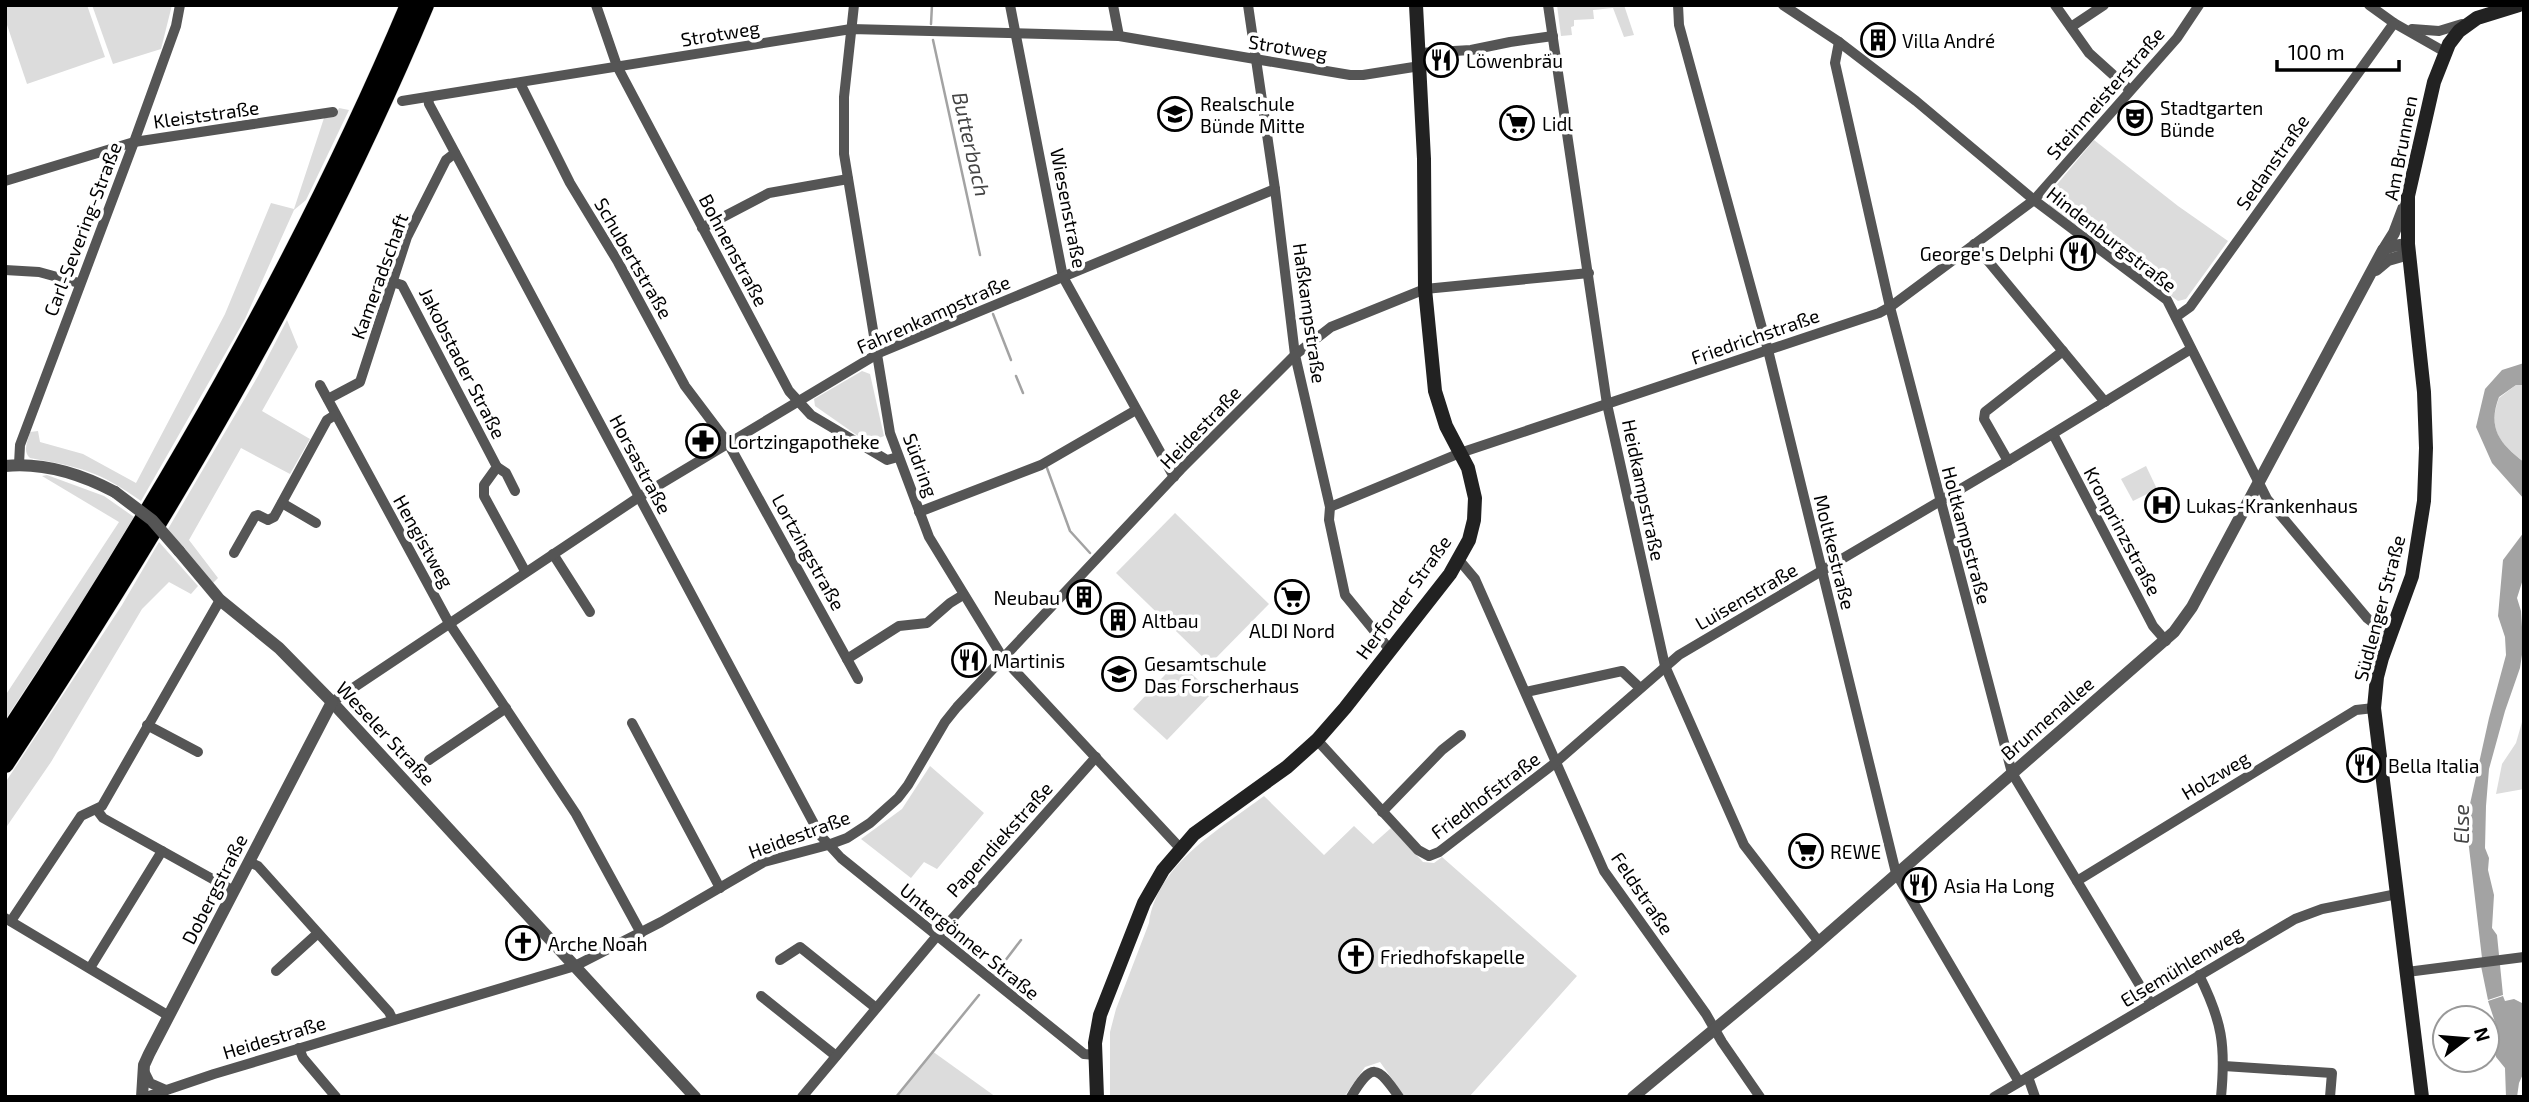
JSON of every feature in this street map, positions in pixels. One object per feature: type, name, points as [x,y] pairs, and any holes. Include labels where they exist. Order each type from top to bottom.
[{"type":"highway","points":[[5,738],[116,566],[216,397],[335,167],[409,5]]},
{"type":"highway","points":[[5,764],[109,606],[228,404],[334,201],[425,5]]},
{"type":"main road","name":"Herforder Straße","points":[[1097,1097],[1095,1055],[1100,1015],[1153,886],[1180,848],[1207,824],[1287,766],[1317,740],[1459,560],[1472,528],[1475,508],[1471,478],[1439,409],[1435,391],[1425,289],[1424,159],[1416,5]]},
{"type":"main road","name":"Herforder Straße","points":[[1419,25],[1422,5]]},
{"type":"main road","points":[[2473,21],[2512,7]]},
{"type":"main road","name":"Am Brunnen","points":[[2408,249],[2408,195],[2434,82],[2445,51],[2454,37],[2473,21]]},
{"type":"main road","name":"Südlenger Straße","points":[[2408,249],[2424,392],[2426,468],[2423,510],[2412,576],[2377,677],[2374,708],[2422,1097]]},
{"type":"street","name":"Carl-Severing-Straße","points":[[19,464],[20,445],[134,142],[176,26],[180,5]]},
{"type":"street","name":"Bohnenstraße","points":[[596,5],[617,66],[789,391],[811,415],[887,460],[898,457]]},
{"type":"street","name":"Südring","points":[[854,5],[844,97],[844,154],[890,433],[919,512],[929,537],[1003,658],[1180,848]]},
{"type":"street","name":"Wiesenstraße","points":[[1010,5],[1063,277],[1174,477]]},
{"type":"street","points":[[1114,5],[1119,36]]},
{"type":"street","name":"Haßkampstraße","points":[[1248,5],[1275,189],[1295,355],[1330,507],[1329,520],[1345,595],[1390,650]]},
{"type":"street","name":"Heidkampstraße","points":[[1548,5],[1607,404],[1665,666],[1744,845],[1819,942]]},
{"type":"street","name":"Moltkestraße","points":[[1678,5],[1679,25],[1768,350],[1896,873],[2035,1097]]},
{"type":"street","name":"Hindenburgstraße","points":[[1783,5],[1839,42],[2034,200],[2167,300],[2267,499],[2367,618],[2390,636]]},
{"type":"street","points":[[2055,5],[2089,53],[2130,90]]},
{"type":"street","points":[[2071,27],[2104,5]]},
{"type":"street","name":"Steinmeisterstraße","points":[[2034,200],[2177,38],[2199,5]]},
{"type":"street","points":[[2369,5],[2398,26],[2445,51]]},
{"type":"street","points":[[2488,5],[2512,7]]},
{"type":"street","points":[[2398,26],[2439,31],[2473,21]]},
{"type":"street","name":"Sedanstraße","points":[[2176,317],[2197,299],[2398,26]]},
{"type":"street","name":"Strotweg","points":[[402,101],[851,29],[1119,36],[1350,75],[1363,75],[1420,59],[1471,51],[1510,41],[1553,36]]},
{"type":"street","name":"Holtkampstraße","points":[[1839,42],[1835,64],[1890,307],[2012,773],[2151,1004]]},
{"type":"street","name":"Schubertstraße","points":[[520,83],[570,183],[618,262],[685,386],[728,443]]},
{"type":"street","name":"Horsastraße","points":[[428,97],[429,104],[455,153],[828,845]]},
{"type":"street","name":"Kleiststraße","points":[[5,181],[134,142],[332,113]]},
{"type":"street","name":"Kameradschaft","points":[[328,399],[360,383],[407,237],[446,160],[455,153]]},
{"type":"street","points":[[702,228],[769,193],[848,179]]},
{"type":"street","name":"Fahrenkampstraße","points":[[332,702],[639,497],[878,353],[1275,189]]},
{"type":"street","name":"Brunnenallee","points":[[1633,1097],[1819,942],[2166,641],[2192,607],[2394,233],[2408,195]]},
{"type":"street","name":"Friedrichstraße","points":[[1330,507],[1460,453],[1890,307],[2034,200]]},
{"type":"street","points":[[1974,244],[2105,402]]},
{"type":"street","points":[[2383,250],[2393,246],[2408,249]]},
{"type":"street","name":"Brunnenallee","points":[[2371,275],[2388,260],[2408,249]]},
{"type":"street","points":[[5,270],[39,272],[79,284]]},
{"type":"street","name":"Heidestraße","points":[[144,1097],[575,966],[641,933],[764,862],[828,845],[858,832],[898,798],[945,722],[1003,658],[1174,477],[1295,355],[1331,327],[1425,289],[1589,273]]},
{"type":"street","name":"Jakobstader Straße","points":[[392,282],[402,285],[497,467],[506,473],[515,491]]},
{"type":"street","name":"Luisenstraße","points":[[1555,763],[1679,655],[2008,461],[2191,349]]},
{"type":"street","points":[[2008,461],[1984,419],[1985,412],[2063,351]]},
{"type":"street","name":"Hengistweg","points":[[320,385],[449,623],[576,814],[641,933]]},
{"type":"street","points":[[919,512],[1041,466],[1136,410]]},
{"type":"street","points":[[234,553],[255,516],[268,520],[274,517],[327,420],[335,415]]},
{"type":"street","name":"Kronprinzstraße","points":[[2053,434],[2153,626],[2166,641]]},
{"type":"street","name":"Lortzingstraße","points":[[728,443],[858,680]]},
{"type":"street","name":"Weseler Straße","points":[[5,466],[19,464],[65,471],[96,481],[152,520],[220,600],[279,648],[332,702],[695,1097]]},
{"type":"street","name":"Jakobstader Straße","points":[[497,467],[484,485],[484,496],[525,572]]},
{"type":"street","points":[[282,503],[316,523]]},
{"type":"street","points":[[553,554],[590,612]]},
{"type":"street","name":"Feldstraße","points":[[1459,560],[1475,579],[1604,871],[1760,1097]]},
{"type":"street","points":[[847,659],[899,626],[927,623],[963,595]]},
{"type":"street","points":[[170,1016],[8,920],[81,816],[102,806],[220,600]]},
{"type":"street","points":[[1526,692],[1622,671],[1640,688]]},
{"type":"street","name":"Dobergstraße","points":[[144,1097],[143,1070],[149,1054],[332,702]]},
{"type":"street","points":[[429,760],[506,708]]},
{"type":"street","name":"Holzweg","points":[[2077,880],[2356,710],[2374,708]]},
{"type":"street","points":[[632,723],[720,888]]},
{"type":"street","points":[[147,725],[198,752]]},
{"type":"street","points":[[1382,812],[1442,750],[1461,735]]},
{"type":"street","name":"Friedhofstraße","points":[[1317,740],[1418,850],[1429,856],[1440,852],[1555,763]]},
{"type":"street","name":"Papendiekstraße","points":[[802,1097],[936,937],[1096,757]]},
{"type":"street","points":[[97,810],[103,818],[234,891]]},
{"type":"street","name":"Untergönner Straße","points":[[828,845],[936,937],[1084,1054],[1095,1055]]},
{"type":"street","points":[[90,968],[162,851]]},
{"type":"street","points":[[249,862],[258,866],[389,1012],[393,1020]]},
{"type":"street","name":"Elsemühlenweg","points":[[1994,1097],[2295,919],[2322,909],[2397,894]]},
{"type":"street","points":[[276,971],[317,934]]},
{"type":"street","points":[[780,960],[800,947],[876,1009]]},
{"type":"street","points":[[2407,972],[2518,958]]},
{"type":"street","points":[[2199,975],[2213,1005],[2222,1035],[2224,1066],[2221,1097]]},
{"type":"street","points":[[761,996],[836,1056]]},
{"type":"street","points":[[299,1048],[303,1058],[336,1097]]},
{"type":"street","points":[[2224,1066],[2332,1073],[2330,1097]]},
{"type":"street","points":[[143,1070],[150,1083],[166,1090]]},
{"type":"street","points":[[1351,1097],[1362,1079],[1377,1071],[1385,1075],[1399,1097]]},
{"type":"shaded area","points":[[5,5],[87,5],[105,57],[27,84],[5,19]]},
{"type":"shaded area","points":[[92,5],[172,5],[161,49],[113,64]]},
{"type":"shaded area","points":[[1557,5],[1624,5],[1634,35],[1624,37],[1613,8],[1593,10],[1594,19],[1574,20],[1572,35],[1561,36]]},
{"type":"shaded area","points":[[339,108],[349,110],[306,200],[294,210],[245,319],[141,501],[89,472],[30,458],[26,449],[27,442],[30,432],[38,431],[40,442],[83,454],[136,483],[225,314],[271,203],[294,209],[324,118],[335,116]]},
{"type":"shaded area","points":[[2094,140],[2178,206],[2228,241],[2186,299],[2178,301],[2049,205],[2049,194]]},
{"type":"shaded area","points":[[287,320],[298,347],[262,411],[310,439],[290,474],[241,448],[189,540],[218,578],[212,584],[168,529],[258,376]]},
{"type":"shaded area","points":[[2524,363],[2524,385],[2516,385],[2499,397],[2494,418],[2502,442],[2524,462],[2524,499],[2492,463],[2476,427],[2485,389],[2502,370]]},
{"type":"shaded area","points":[[862,371],[870,374],[884,436],[868,443],[815,406],[814,399]]},
{"type":"shaded area","points":[[2516,385],[2524,385],[2524,462],[2502,442],[2494,419],[2499,398]]},
{"type":"shaded area","points":[[2146,466],[2157,489],[2133,501],[2121,479]]},
{"type":"shaded area","points":[[47,475],[104,496],[134,517],[5,720],[5,696],[119,522],[42,476]]},
{"type":"shaded area","points":[[1175,513],[1269,604],[1210,664],[1116,573]]},
{"type":"shaded area","points":[[2524,532],[2524,576],[2517,598],[2521,611],[2523,648],[2520,668],[2489,769],[2486,806],[2485,848],[2494,895],[2492,928],[2497,935],[2503,995],[2488,1000],[2481,966],[2466,822],[2506,655],[2505,637],[2498,616],[2503,560]]},
{"type":"shaded area","points":[[159,542],[198,586],[191,594],[169,582],[142,609],[51,762],[5,829],[5,783],[122,605]]},
{"type":"shaded area","points":[[1178,661],[1212,693],[1167,740],[1133,709]]},
{"type":"shaded area","points":[[2524,715],[2524,789],[2496,794],[2502,764],[2516,743]]},
{"type":"shaded area","points":[[930,766],[984,813],[937,869],[924,862],[911,878],[861,839],[902,809]]},
{"type":"shaded area","points":[[1264,796],[1324,855],[1354,826],[1373,844],[1391,828],[1423,862],[1434,863],[1442,857],[1577,976],[1469,1097],[1405,1097],[1380,1062],[1365,1067],[1344,1097],[1110,1097],[1110,1032],[1154,902],[1164,883],[1193,850]]},
{"type":"shaded area","points":[[2503,996],[2505,1001],[2514,999],[2524,1004],[2524,1072],[2517,1097],[2506,1097],[2505,1068],[2501,1063],[2501,1004],[2489,1004],[2488,1001]]},
{"type":"shaded area","points":[[932,1051],[996,1097],[897,1097]]},
{"type":"waterway","name":"Butterbach","points":[[931,24],[932,5]]},
{"type":"waterway","name":"Butterbach","points":[[933,40],[980,255]]},
{"type":"waterway","name":"Butterbach","points":[[993,314],[1011,360]]},
{"type":"waterway","name":"Butterbach","points":[[1016,376],[1023,393]]},
{"type":"waterway","name":"Butterbach","points":[[1047,468],[1070,531],[1090,553]]},
{"type":"waterway","name":"Butterbach","points":[[995,974],[1021,940]]},
{"type":"waterway","name":"Butterbach","points":[[896,1097],[979,995]]},
{"type":"place","name":"Villa André","points":[[1878,40]]},
{"type":"place","name":"Löwenbräu","points":[[1441,60]]},
{"type":"place","name":"Realschule Bünde Mitte","points":[[1175,114]]},
{"type":"place","name":"Stadtgarten Bünde","points":[[2135,118]]},
{"type":"place","name":"Lidl","points":[[1517,123]]},
{"type":"place","name":"George's Delphi","points":[[2078,253]]},
{"type":"place","name":"Lortzingapotheke","points":[[703,441]]},
{"type":"place","name":"Lukas-Krankenhaus","points":[[2162,505]]},
{"type":"place","name":"Neubau","points":[[1084,597]]},
{"type":"place","name":"ALDI Nord","points":[[1292,597]]},
{"type":"place","name":"Altbau","points":[[1118,620]]},
{"type":"place","name":"Martinis","points":[[969,660]]},
{"type":"place","name":"Gesamtschule Das Forscherhaus","points":[[1119,674]]},
{"type":"place","name":"Bella Italia","points":[[2364,765]]},
{"type":"place","name":"REWE","points":[[1806,851]]},
{"type":"place","name":"Asia Ha Long","points":[[1919,885]]},
{"type":"place","name":"Arche Noah","points":[[523,943]]},
{"type":"place","name":"Friedhofskapelle","points":[[1356,956]]},
{"type":"water label","name":"Else","points":[[2460,824]]}]
